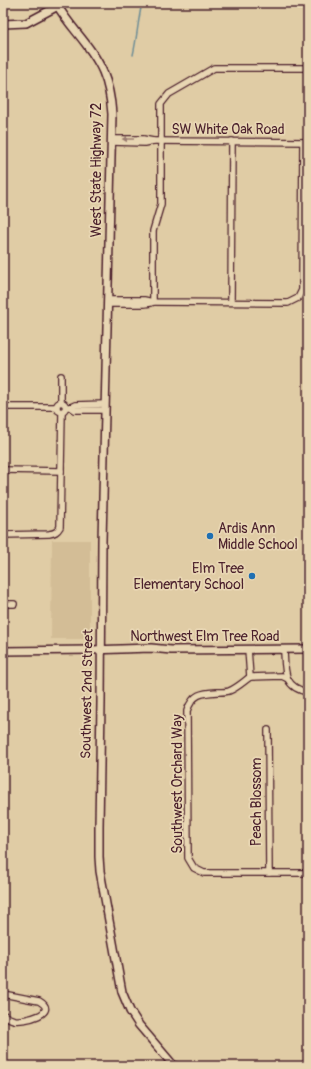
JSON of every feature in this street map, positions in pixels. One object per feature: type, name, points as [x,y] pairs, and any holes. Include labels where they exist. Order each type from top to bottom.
[{"type":"main road","points":[[3,24],[26,23],[57,5]]},
{"type":"main road","name":"West State Highway 72","points":[[57,5],[94,55],[103,72],[109,90],[112,114],[112,140],[108,302]]},
{"type":"main road","name":"Southwest 2nd Street","points":[[108,302],[102,534],[99,857],[122,992],[130,1011],[139,1025],[174,1066]]},
{"type":"main road","name":"Northwest Elm Tree Road","points":[[3,651],[151,648],[171,650],[308,649]]},
{"type":"street","points":[[153,302],[154,231],[161,204],[161,104],[169,94],[214,68],[308,68]]},
{"type":"street","name":"SW White Oak Road","points":[[112,140],[144,143],[153,141],[306,142]]},
{"type":"street","points":[[231,302],[232,141]]},
{"type":"street","points":[[108,302],[144,304],[153,302],[288,303],[298,298],[302,290],[305,240],[306,142]]},
{"type":"street","points":[[57,407],[61,402],[62,376]]},
{"type":"street","points":[[3,535],[53,534],[58,531],[60,527],[61,470],[66,408],[65,404],[61,402]]},
{"type":"street","points":[[3,407],[57,407],[59,411],[75,405],[105,407]]},
{"type":"street","points":[[3,470],[61,470]]},
{"type":"street","points":[[3,604],[14,604]]},
{"type":"street","points":[[248,649],[250,677],[282,676],[286,678],[294,688],[308,692]]},
{"type":"street","points":[[284,650],[286,678]]},
{"type":"street","name":"Southwest Orchard Way","points":[[250,677],[237,687],[227,692],[204,693],[196,696],[190,703],[187,711],[188,858],[194,868],[204,873],[308,873]]},
{"type":"street","name":"Peach Blossom","points":[[268,730],[269,873]]},
{"type":"street","points":[[3,994],[39,1001],[44,1004],[45,1008],[41,1015],[32,1019],[21,1021],[13,1020],[3,1014]]},
{"type":"shaded area","points":[[52,540],[90,540],[90,639],[51,639]]},
{"type":"waterway","points":[[133,55],[142,3]]},
{"type":"place","name":"Ardis Ann Middle School","points":[[210,536]]},
{"type":"place","name":"Elm Tree Elementary School","points":[[252,576]]}]
